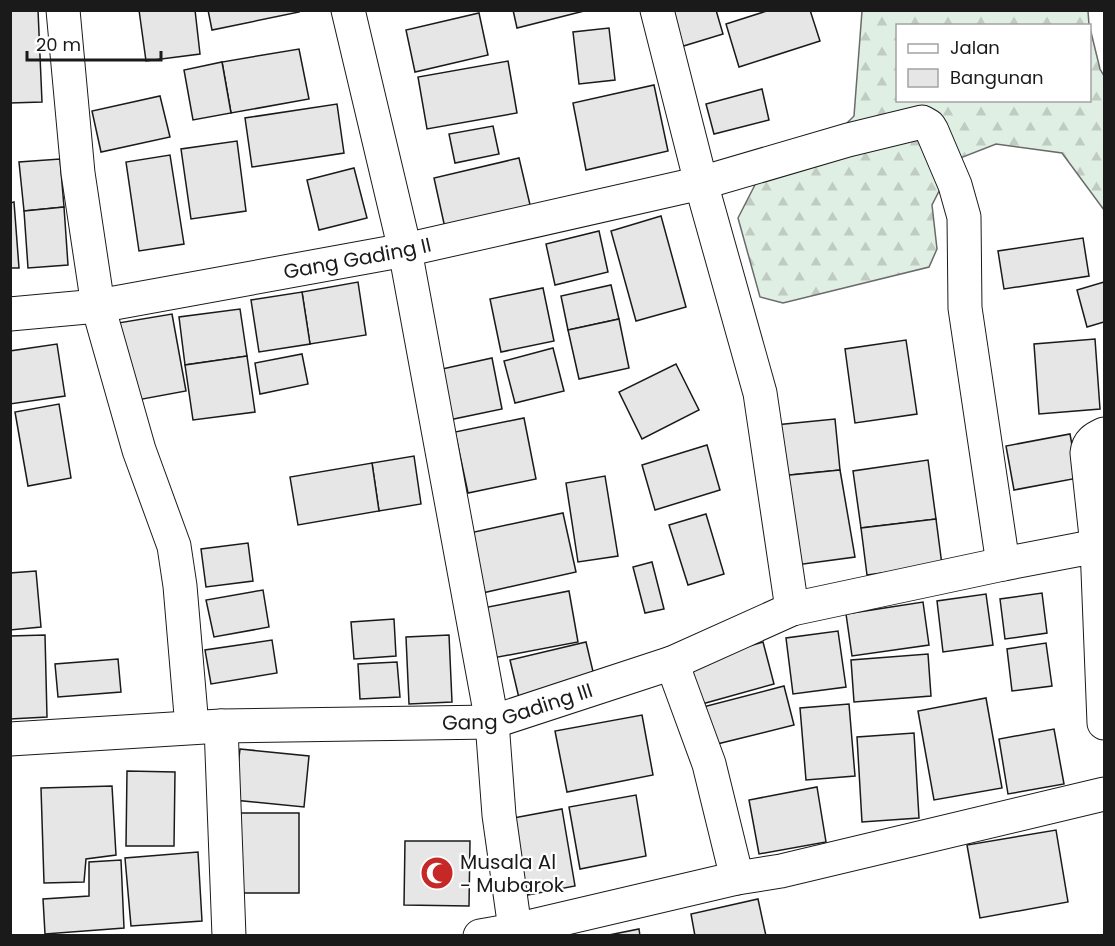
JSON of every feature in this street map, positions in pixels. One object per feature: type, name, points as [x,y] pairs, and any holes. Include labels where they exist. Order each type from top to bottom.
[{"type":"street","points":[[63,10],[78,173],[98,306],[140,450],[174,546],[207,727],[229,936]]},
{"type":"street","points":[[348,10],[405,250],[492,722],[499,815],[515,933]]},
{"type":"street","points":[[657,10],[701,183],[760,393],[792,609]]},
{"type":"street","name":"Gang Gading II","points":[[10,314],[98,306],[405,250],[701,183],[921,122],[929,126],[955,185],[964,217],[965,308],[1004,564]]},
{"type":"street","points":[[1104,434],[1092,440],[1087,446],[1097,546],[1104,723]]},
{"type":"street","name":"Gang Gading III","points":[[10,739],[207,727],[492,722],[672,663],[792,609],[1097,546]]},
{"type":"street","points":[[672,663],[709,764],[736,878]]},
{"type":"street","points":[[480,936],[515,933],[736,878],[781,870],[1104,794]]},
{"type":"green space","points":[[862,11],[1088,11],[1089,24],[896,24],[896,102],[1091,102],[1091,32],[1100,69],[1104,76],[1104,210],[1062,153],[996,144],[955,160],[932,205],[937,249],[929,267],[783,303],[760,297],[738,218],[759,177],[823,147],[854,116]]},
{"type":"building","points":[[10,10],[38,10],[42,102],[10,103]]},
{"type":"building","points":[[139,10],[195,10],[200,54],[146,61]]},
{"type":"building","points":[[208,10],[298,10],[299,12],[212,30]]},
{"type":"building","points":[[513,10],[588,10],[517,28]]},
{"type":"building","points":[[666,10],[716,10],[723,34],[677,48]]},
{"type":"building","points":[[770,10],[810,10],[820,41],[739,67],[726,24]]},
{"type":"building","points":[[479,13],[488,55],[415,72],[406,30]]},
{"type":"building","points":[[609,28],[615,80],[579,84],[573,32]]},
{"type":"building","points":[[299,49],[309,99],[231,113],[222,62]]},
{"type":"building","points":[[508,61],[517,113],[427,129],[418,77]]},
{"type":"building","points":[[222,62],[231,113],[193,120],[184,70]]},
{"type":"building","points":[[654,85],[668,151],[586,170],[573,103]]},
{"type":"building","points":[[762,89],[769,120],[714,134],[706,104]]},
{"type":"building","points":[[160,96],[170,137],[101,152],[92,111]]},
{"type":"building","points":[[337,104],[344,153],[252,167],[245,118]]},
{"type":"building","points":[[493,126],[499,154],[455,163],[449,134]]},
{"type":"building","points":[[237,141],[246,211],[191,219],[181,149]]},
{"type":"building","points":[[170,155],[184,244],[139,251],[126,162]]},
{"type":"building","points":[[519,158],[531,209],[445,228],[434,178]]},
{"type":"building","points":[[60,159],[64,207],[24,211],[19,162]]},
{"type":"building","points":[[354,168],[367,218],[319,230],[307,180]]},
{"type":"building","points":[[14,202],[19,268],[10,268],[10,203]]},
{"type":"building","points":[[64,207],[68,265],[28,268],[24,211]]},
{"type":"building","points":[[661,216],[686,307],[636,321],[611,231]]},
{"type":"building","points":[[599,231],[608,272],[555,285],[546,244]]},
{"type":"building","points":[[1083,238],[1089,276],[1004,289],[998,251]]},
{"type":"building","points":[[358,282],[366,335],[310,344],[302,292]]},
{"type":"building","points":[[1104,282],[1104,322],[1087,327],[1077,290]]},
{"type":"building","points":[[611,285],[619,319],[568,330],[561,296]]},
{"type":"building","points":[[543,288],[554,341],[501,352],[490,299]]},
{"type":"building","points":[[302,292],[310,344],[259,352],[251,300]]},
{"type":"building","points":[[240,309],[247,356],[185,365],[179,317]]},
{"type":"building","points":[[172,314],[186,391],[132,401],[118,323]]},
{"type":"building","points":[[619,319],[629,368],[579,379],[568,330]]},
{"type":"building","points":[[1095,339],[1100,409],[1039,414],[1034,344]]},
{"type":"building","points":[[906,340],[917,414],[855,423],[845,349]]},
{"type":"building","points":[[57,344],[65,396],[10,404],[10,351]]},
{"type":"building","points":[[553,348],[564,391],[515,403],[504,361]]},
{"type":"building","points":[[302,354],[308,384],[260,394],[255,363]]},
{"type":"building","points":[[247,356],[255,412],[193,420],[185,365]]},
{"type":"building","points":[[492,358],[502,409],[444,421],[433,371]]},
{"type":"building","points":[[676,364],[699,410],[642,439],[619,392]]},
{"type":"building","points":[[59,404],[71,478],[28,486],[15,412]]},
{"type":"building","points":[[524,418],[536,479],[468,493],[455,432]]},
{"type":"building","points":[[835,419],[840,470],[780,476],[775,425]]},
{"type":"building","points":[[1070,434],[1078,478],[1014,490],[1006,446]]},
{"type":"building","points":[[707,445],[720,490],[655,510],[642,465]]},
{"type":"building","points":[[414,456],[421,504],[379,511],[372,463]]},
{"type":"building","points":[[928,460],[936,519],[861,528],[853,471]]},
{"type":"building","points":[[372,463],[379,511],[298,525],[290,477]]},
{"type":"building","points":[[840,470],[855,557],[796,565],[780,476]]},
{"type":"building","points":[[605,476],[618,556],[578,562],[566,483]]},
{"type":"building","points":[[563,513],[576,572],[478,594],[465,534]]},
{"type":"building","points":[[706,514],[724,574],[688,585],[669,525]]},
{"type":"building","points":[[936,519],[942,565],[867,575],[861,528]]},
{"type":"building","points":[[248,543],[253,581],[206,587],[201,549]]},
{"type":"building","points":[[652,562],[664,609],[645,613],[633,567]]},
{"type":"building","points":[[36,571],[41,627],[10,630],[10,573]]},
{"type":"building","points":[[263,590],[269,627],[214,637],[206,600]]},
{"type":"building","points":[[569,591],[578,642],[493,658],[483,608]]},
{"type":"building","points":[[1042,593],[1047,633],[1005,639],[1000,599]]},
{"type":"building","points":[[986,594],[993,645],[943,652],[937,601]]},
{"type":"building","points":[[923,602],[929,645],[852,656],[846,614]]},
{"type":"building","points":[[394,619],[396,656],[354,659],[351,622]]},
{"type":"building","points":[[838,631],[846,687],[793,694],[786,638]]},
{"type":"building","points":[[45,635],[47,717],[10,719],[10,636]]},
{"type":"building","points":[[449,635],[452,702],[409,704],[406,637]]},
{"type":"building","points":[[272,640],[277,673],[211,684],[205,650]]},
{"type":"building","points":[[586,642],[595,680],[519,698],[510,660]]},
{"type":"building","points":[[763,642],[774,684],[702,704],[690,663]]},
{"type":"building","points":[[1046,643],[1052,686],[1012,691],[1007,649]]},
{"type":"building","points":[[928,654],[931,696],[854,702],[851,660]]},
{"type":"building","points":[[118,659],[121,692],[58,697],[55,664]]},
{"type":"building","points":[[397,662],[400,697],[360,699],[358,664]]},
{"type":"building","points":[[784,686],[794,725],[713,745],[703,707]]},
{"type":"building","points":[[986,698],[1002,788],[934,800],[918,711]]},
{"type":"building","points":[[849,704],[855,776],[806,780],[800,708]]},
{"type":"building","points":[[642,715],[653,775],[567,792],[555,731]]},
{"type":"building","points":[[1054,729],[1064,784],[1008,794],[999,739]]},
{"type":"building","points":[[914,733],[919,818],[862,822],[857,737]]},
{"type":"building","points":[[240,749],[309,756],[304,807],[234,800]]},
{"type":"building","points":[[127,771],[175,772],[174,846],[126,846]]},
{"type":"building","points":[[112,786],[116,855],[86,859],[84,882],[44,883],[41,788]]},
{"type":"building","points":[[817,787],[826,842],[759,854],[749,800]]},
{"type":"building","points":[[636,795],[646,856],[580,869],[569,807]]},
{"type":"building","points":[[562,809],[575,886],[522,896],[508,819]]},
{"type":"building","points":[[236,813],[299,813],[299,893],[235,893]]},
{"type":"building","points":[[1056,830],[1068,902],[980,918],[967,845]]},
{"type":"building","name":"Musala Al - Mubarok","points":[[405,841],[470,841],[469,906],[404,905]]},
{"type":"building","points":[[198,852],[202,921],[131,926],[125,858]]},
{"type":"building","points":[[121,860],[124,928],[45,934],[43,899],[89,896],[89,862]]},
{"type":"building","points":[[758,899],[766,936],[695,936],[691,914]]},
{"type":"building","points":[[639,929],[640,936],[604,936]]},
{"type":"place","name":"Musala Al - Mubarok","points":[[437,873]]}]
